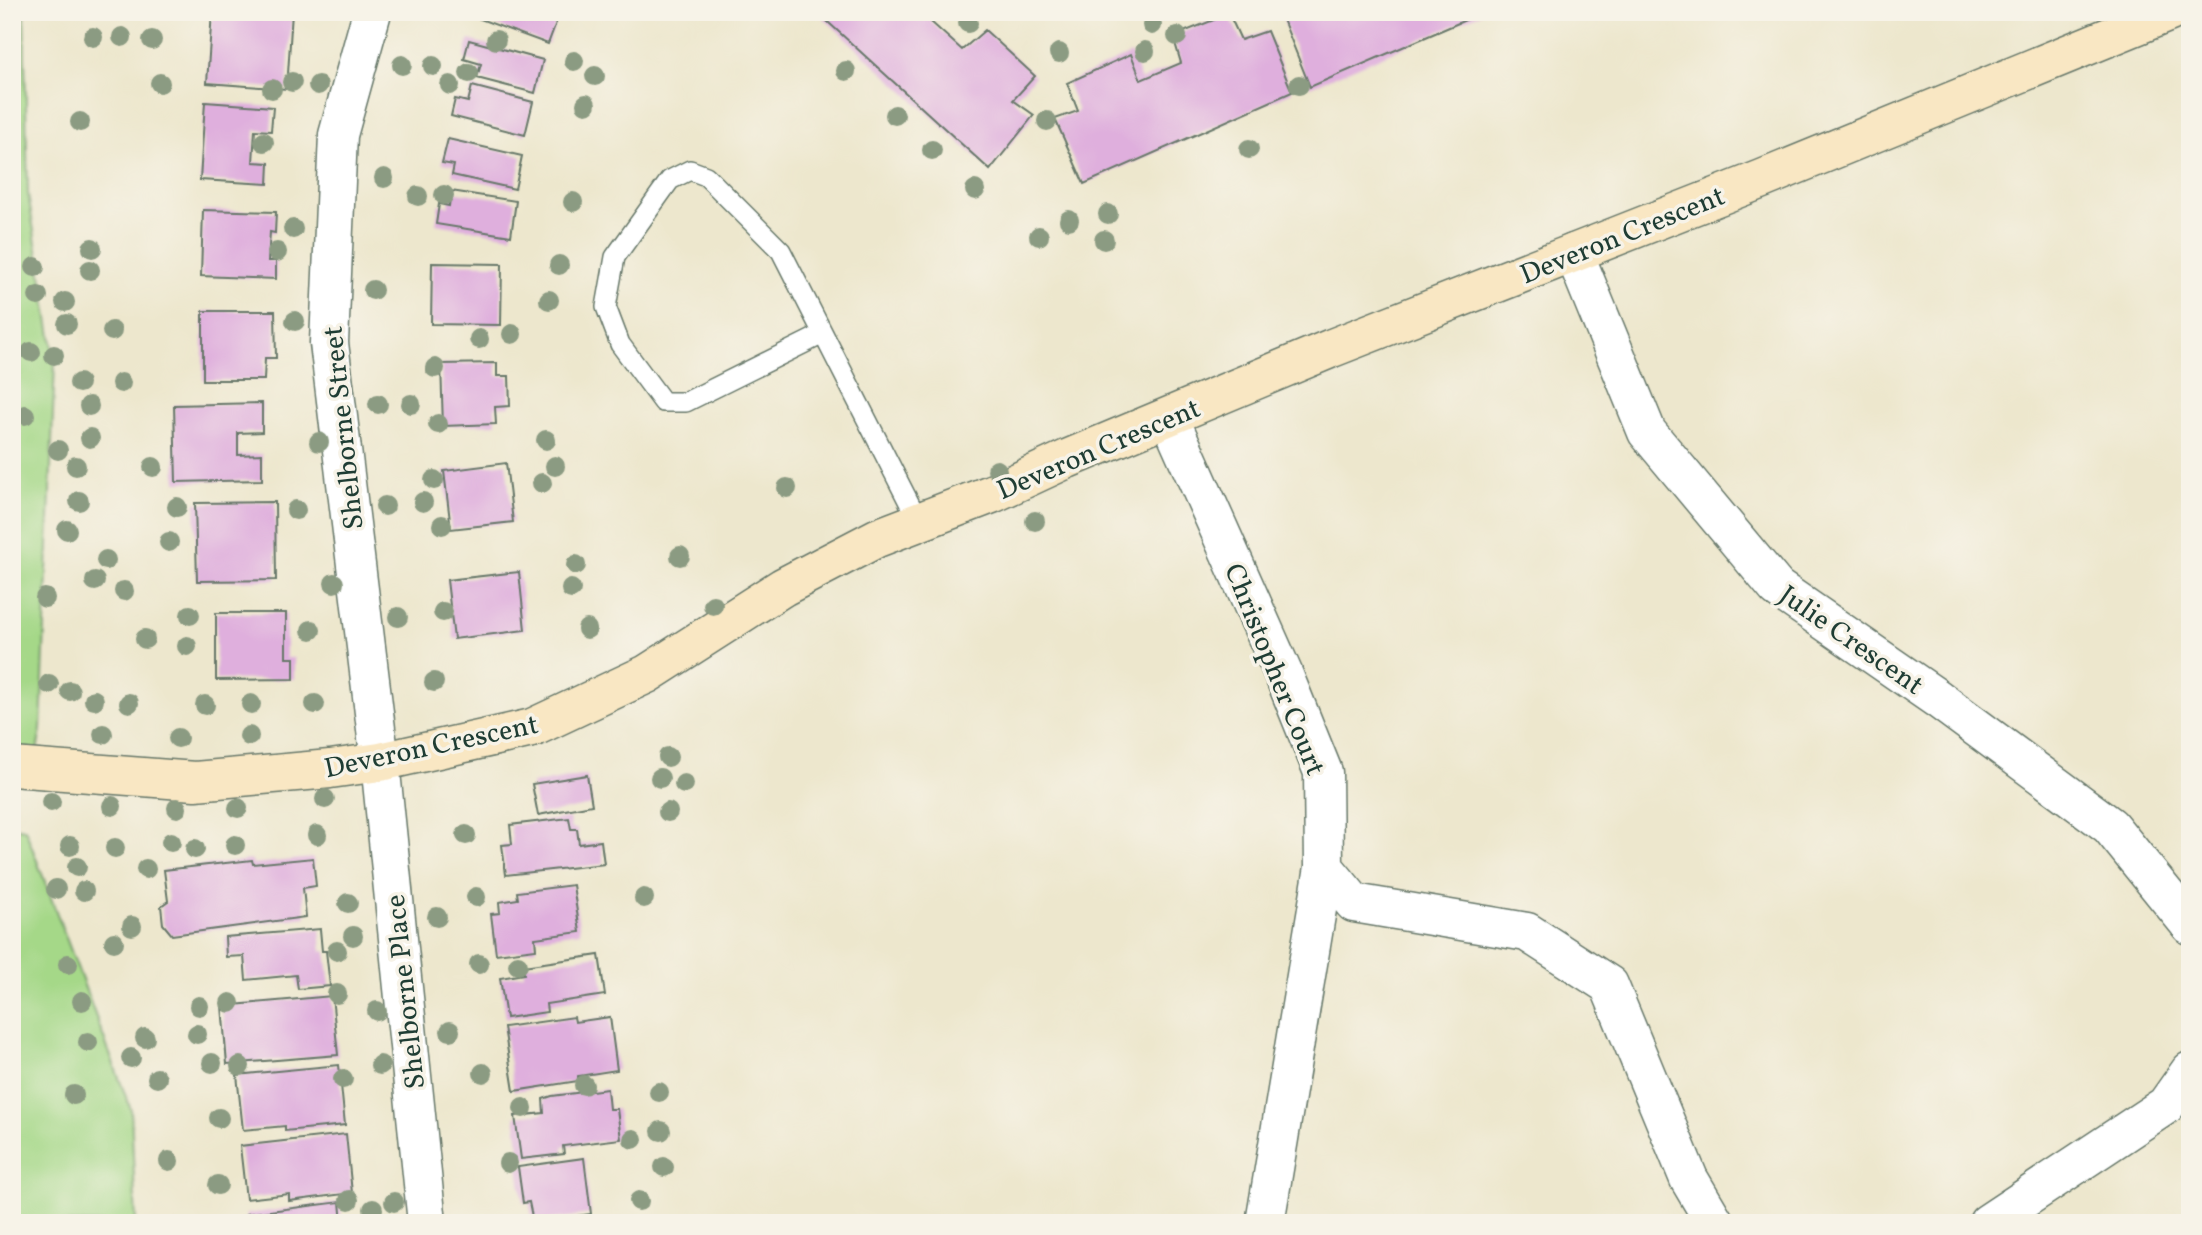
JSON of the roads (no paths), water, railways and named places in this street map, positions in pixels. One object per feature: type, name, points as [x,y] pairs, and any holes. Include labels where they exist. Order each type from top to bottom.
[{"type":"street","name":"Shelborne Street","points":[[372,12],[338,135],[330,343],[380,762]]},
{"type":"street","name":"Deveron Crescent","points":[[12,767],[195,781],[380,762],[532,728],[647,674],[783,587],[877,538],[994,493],[1067,459],[1332,348],[2170,12]]},
{"type":"street","name":"Julie Crescent","points":[[1574,253],[1647,432],[1777,588],[1938,699],[2110,826],[2190,924]]},
{"type":"street","name":"Christopher Court","points":[[1169,417],[1283,673],[1323,772],[1324,867],[1265,1223]]},
{"type":"street","name":"Shelborne Place","points":[[380,762],[427,1223]]},
{"type":"street","points":[[1324,867],[1354,903],[1527,932],[1609,985],[1689,1179],[1715,1223]]},
{"type":"street","points":[[1988,1223],[2166,1105],[2185,1084]]},
{"type":"lane","points":[[823,334],[686,402],[663,402],[620,344],[606,307],[615,257],[670,180],[690,170],[706,176],[781,251],[919,522]]}]
